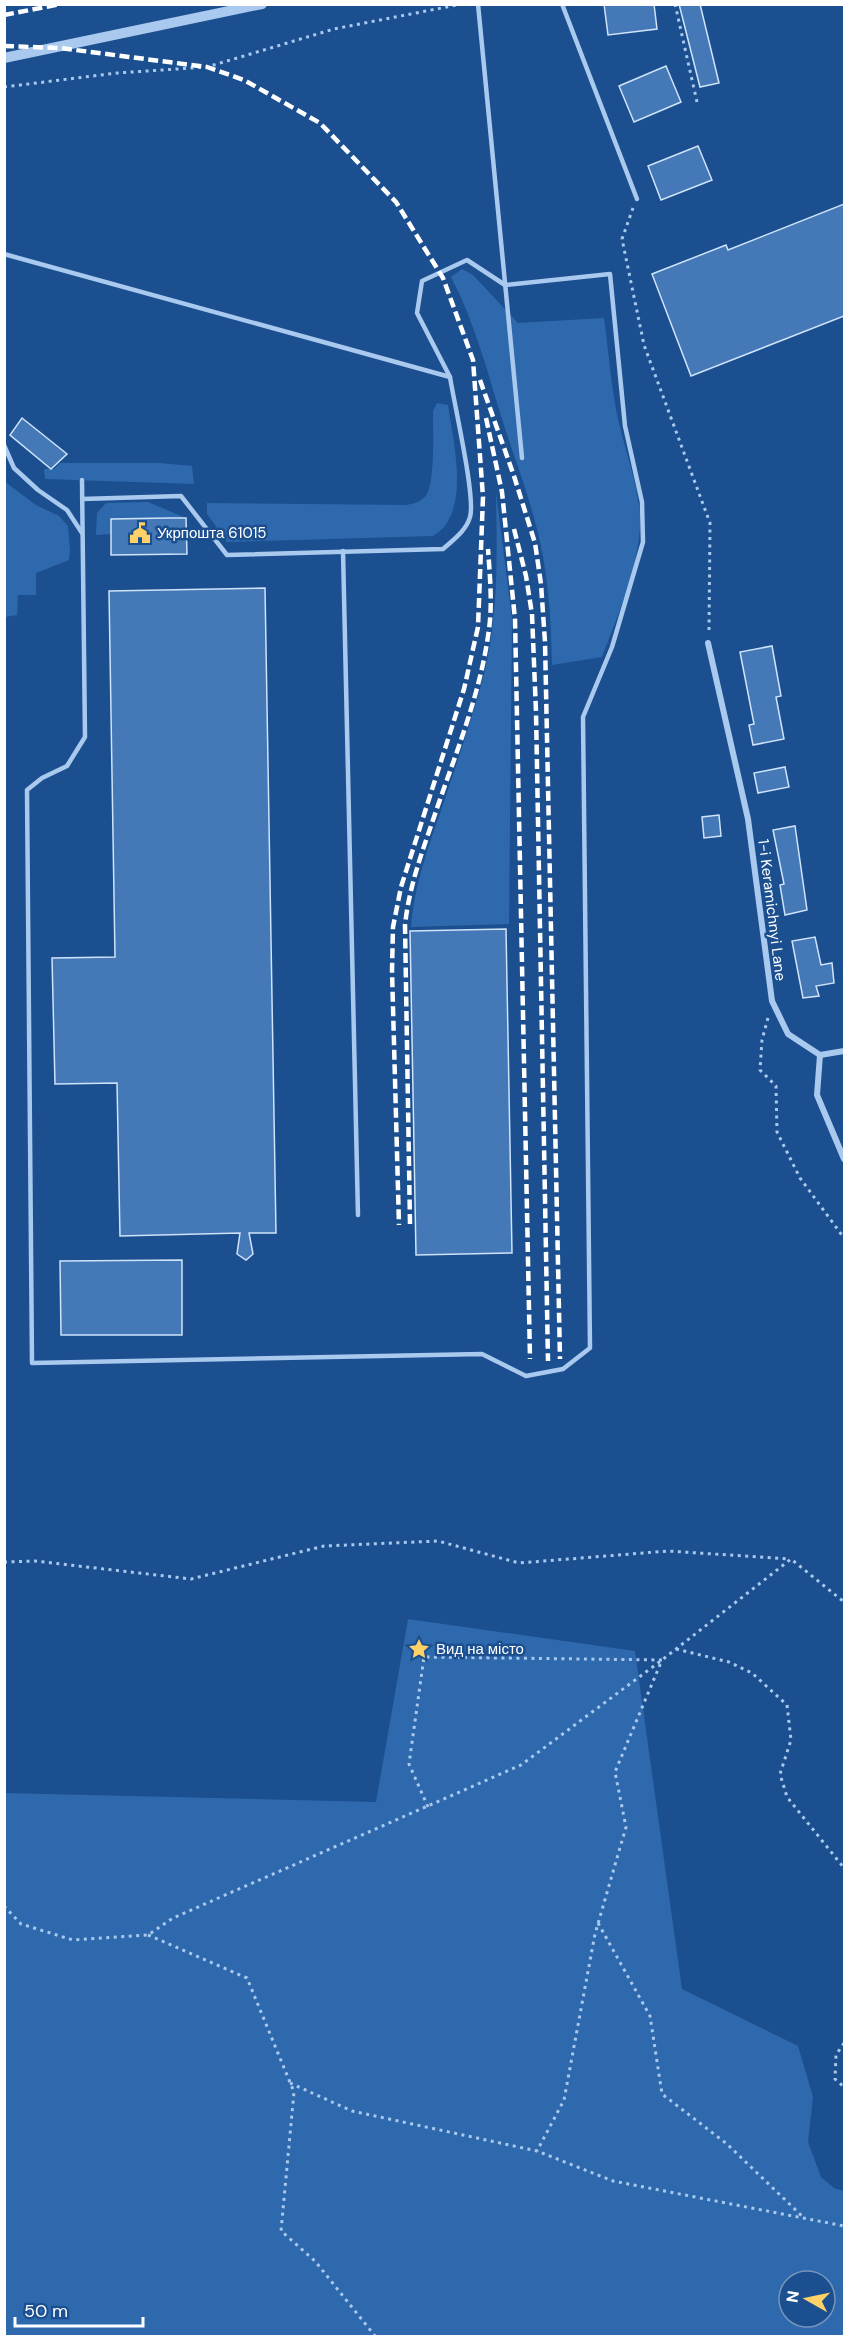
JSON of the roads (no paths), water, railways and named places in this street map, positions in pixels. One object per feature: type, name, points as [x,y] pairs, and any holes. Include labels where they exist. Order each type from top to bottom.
[{"type":"street","points":[[4,58],[262,4]]},
{"type":"street","name":"1-i Keramichnyi Lane","points":[[708,643],[748,819],[772,1001],[788,1034],[820,1056]]},
{"type":"street","points":[[844,1052],[820,1056],[817,1095],[844,1159]]},
{"type":"lane","points":[[478,4],[522,458]]},
{"type":"lane","points":[[562,4],[637,198]]},
{"type":"lane","points":[[4,255],[450,377]]},
{"type":"lane","points":[[82,480],[82,499],[83,534],[85,737],[67,766],[42,778],[27,790],[32,1363],[482,1354],[526,1376],[563,1369],[590,1348],[583,717],[612,647],[643,542],[642,502],[625,426],[610,274],[505,285],[467,260],[422,281],[417,313],[450,377],[470,492],[470,517],[459,535],[443,549],[227,555],[181,496],[82,499]]},
{"type":"lane","points":[[4,445],[14,468],[67,510],[83,534]]},
{"type":"lane","points":[[343,551],[358,1215]]},
{"type":"railway","points":[[4,15],[61,4]]},
{"type":"railway","points":[[4,46],[60,48],[207,67],[244,80],[320,123],[396,202],[443,278],[473,360],[483,497],[478,627],[464,689],[401,887],[393,927],[392,971],[399,1225]]},
{"type":"railway","points":[[480,380],[535,543],[541,584],[545,642],[560,1359]]},
{"type":"railway","points":[[486,418],[502,492],[515,619],[530,1359]]},
{"type":"railway","points":[[514,529],[526,576],[532,614],[536,712],[548,1361]]},
{"type":"railway","points":[[410,1224],[405,925],[416,872],[465,729],[484,660],[491,592],[488,549]]},
{"type":"place","name":"Укрпошта 61015","points":[[140,533]]},
{"type":"place","name":"Вид на місто","points":[[419,1649]]}]
